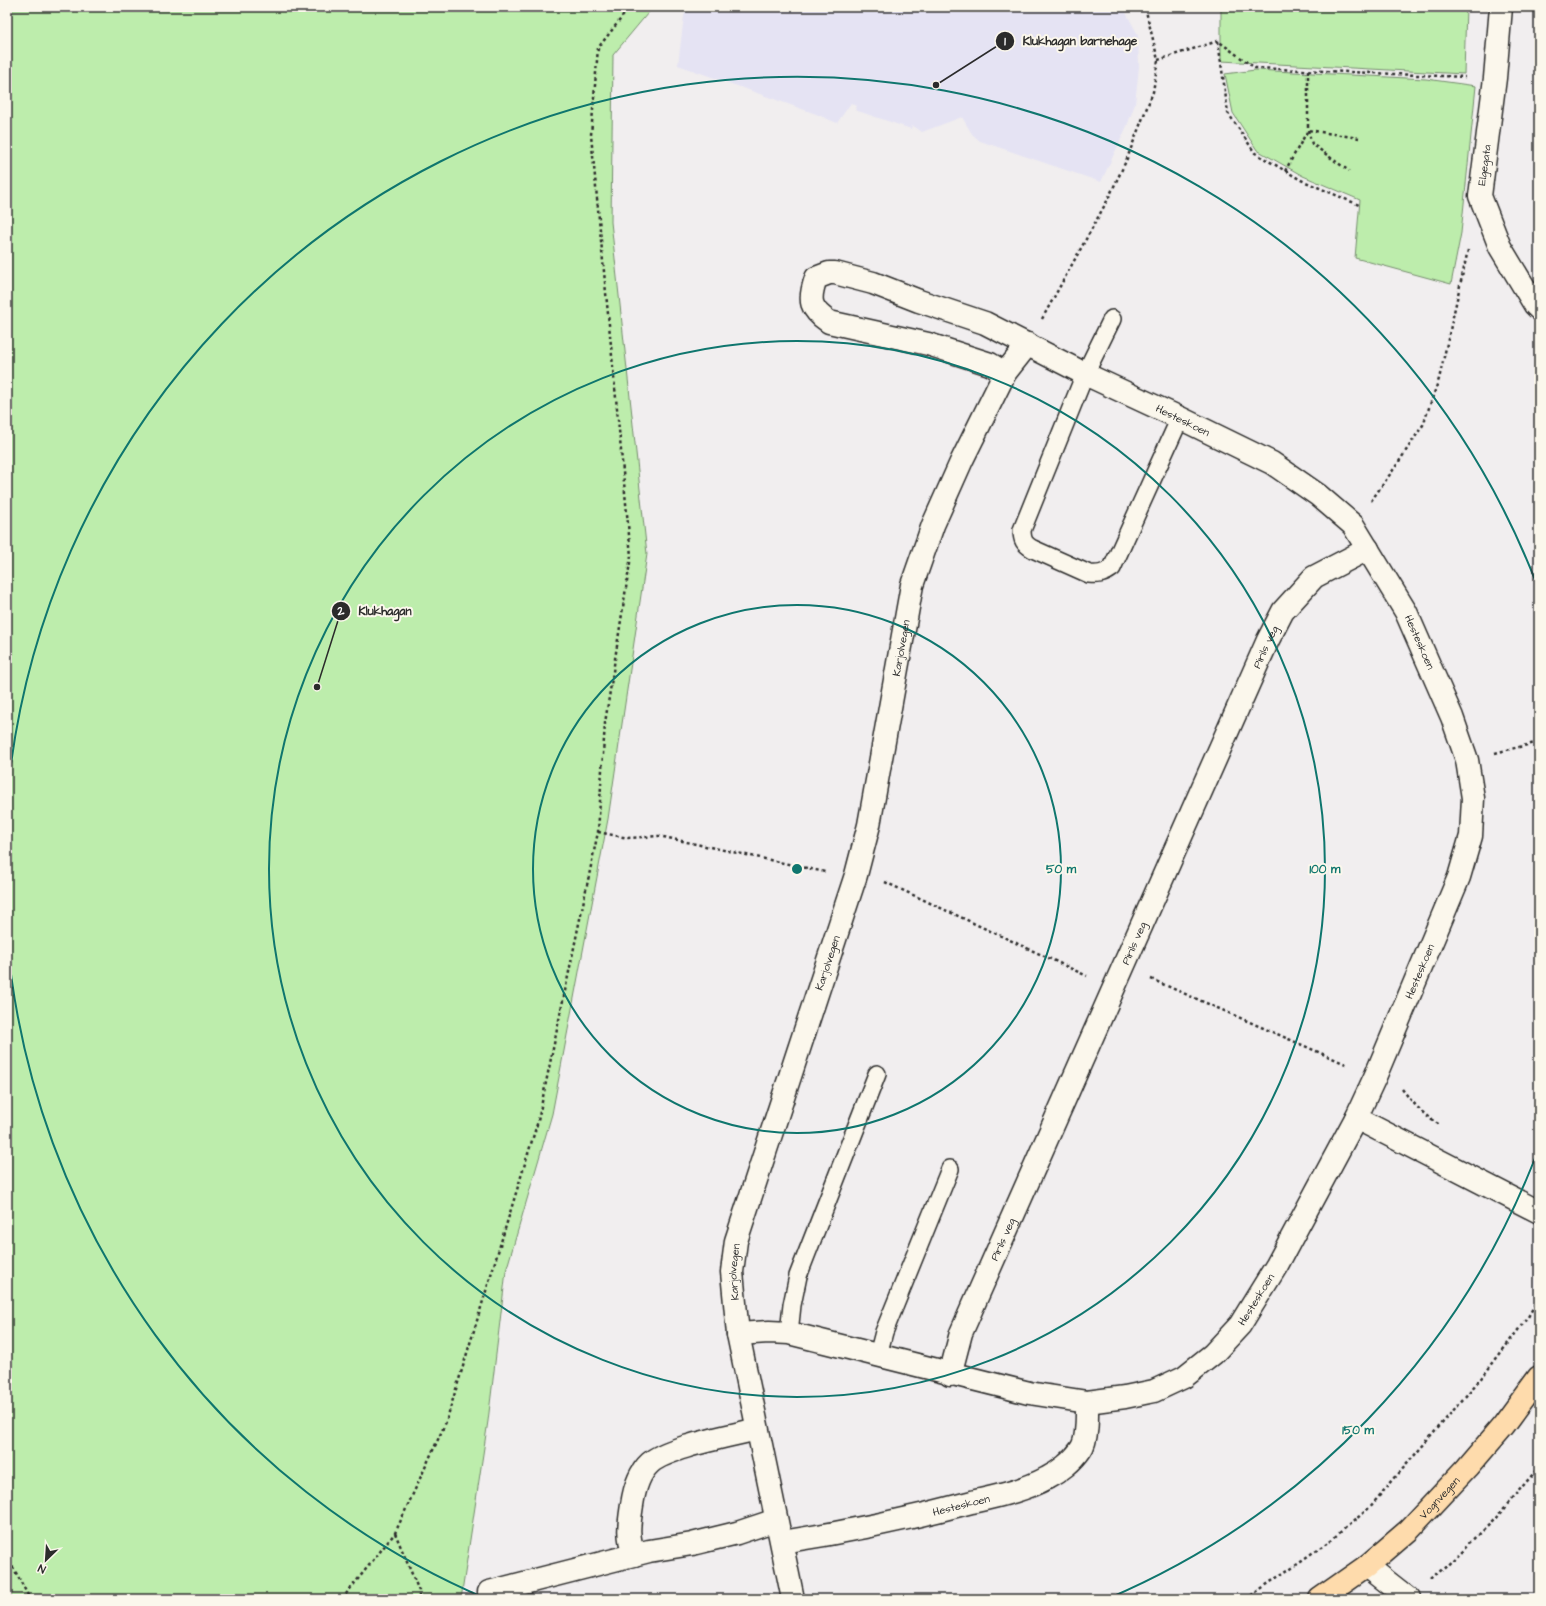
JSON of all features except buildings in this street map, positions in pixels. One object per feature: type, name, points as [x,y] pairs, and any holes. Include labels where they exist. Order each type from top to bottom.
[{"type":"main road","name":"Vognvegen","points":[[1320,1599],[1367,1566],[1409,1530],[1467,1468],[1503,1426],[1539,1377]]},
{"type":"street","name":"Elgegata","points":[[1501,7],[1496,78],[1480,196],[1500,247],[1539,309]]},
{"type":"street","name":"Hesteskoen","points":[[738,1334],[769,1332],[789,1333],[878,1354],[950,1375],[1029,1393],[1088,1402],[1154,1391],[1184,1377],[1213,1354],[1240,1325],[1265,1285],[1356,1118],[1375,1077],[1459,877],[1471,836],[1473,798],[1467,760],[1452,717],[1406,612],[1353,525],[1318,495],[1272,463],[1085,374],[985,323],[919,301],[873,283],[835,273],[829,273],[816,278],[812,289],[811,298],[817,314],[830,322],[928,344],[990,364],[1005,373]]},
{"type":"street","name":"Karjolvegen","points":[[793,1599],[738,1334],[732,1272],[736,1241],[856,875],[869,825],[912,585],[933,525],[962,460],[1005,373],[1028,344]]},
{"type":"street","name":"Pirils veg","points":[[950,1375],[961,1333],[1268,640],[1283,611],[1314,577],[1368,549]]},
{"type":"street","points":[[1356,1118],[1539,1212]]},
{"type":"street","name":"Hesteskoen","points":[[782,1542],[844,1532],[947,1509],[1023,1489],[1042,1481],[1073,1459],[1082,1448],[1088,1402]]},
{"type":"street","points":[[634,1555],[629,1540],[630,1516],[638,1484],[650,1463],[665,1454],[692,1445],[757,1429]]},
{"type":"street","points":[[489,1592],[649,1551],[692,1544],[737,1533],[776,1520]]},
{"type":"street","points":[[1367,1566],[1409,1599]]},
{"type":"lane","points":[[1112,319],[1085,374],[1022,530],[1022,538],[1025,544],[1089,574],[1097,575],[1105,573],[1112,568],[1180,418]]},
{"type":"lane","points":[[789,1333],[792,1305],[798,1276],[877,1074]]},
{"type":"lane","points":[[878,1354],[884,1332],[950,1169]]},
{"type":"path","points":[[342,1599],[395,1533],[446,1422],[538,1121],[598,832],[605,723],[631,556],[591,135],[598,48],[630,7]]},
{"type":"path","points":[[1028,344],[1107,201],[1126,161],[1153,92],[1158,60],[1145,7]]},
{"type":"path","points":[[1158,60],[1218,41]]},
{"type":"path","points":[[1218,41],[1255,68],[1496,78]]},
{"type":"path","points":[[1218,41],[1228,113],[1255,153],[1301,180],[1360,205]]},
{"type":"path","points":[[1308,70],[1308,130],[1312,144],[1349,171]]},
{"type":"path","points":[[1285,171],[1308,130]]},
{"type":"path","points":[[1308,130],[1359,138]]},
{"type":"path","points":[[1353,525],[1396,466],[1423,425],[1439,379],[1468,248]]},
{"type":"path","points":[[1467,760],[1539,742]]},
{"type":"path","points":[[598,832],[628,838],[659,836],[839,875],[856,875],[875,878],[1099,981],[1119,979],[1137,973],[1400,1087],[1417,1108],[1444,1127]]},
{"type":"path","points":[[1246,1599],[1331,1540],[1368,1509],[1483,1376],[1528,1317],[1539,1297]]},
{"type":"path","points":[[1429,1584],[1494,1520],[1539,1467]]},
{"type":"path","points":[[395,1533],[419,1591],[419,1599]]},
{"type":"path","points":[[7,1556],[30,1599]]},
{"type":"shaded area","points":[[688,7],[1123,7],[1138,35],[1139,67],[1135,104],[1127,126],[1101,182],[980,141],[972,134],[962,117],[922,132],[912,126],[911,129],[855,110],[857,106],[851,103],[837,123],[816,114],[678,65],[684,16]]},
{"type":"green space","points":[[7,7],[653,7],[613,55],[611,222],[647,554],[608,819],[552,1114],[506,1271],[488,1421],[461,1599],[7,1599]]},
{"type":"green space","points":[[1221,7],[1466,7],[1464,74],[1221,61]]},
{"type":"green space","points":[[1255,70],[1426,79],[1476,86],[1461,233],[1451,284],[1355,258],[1360,200],[1303,176],[1257,150],[1233,113],[1225,74]]},
{"type":"place","name":"Klukhagan barnehage","points":[[936,85]]},
{"type":"place","name":"Klukhagan","points":[[317,687]]}]
